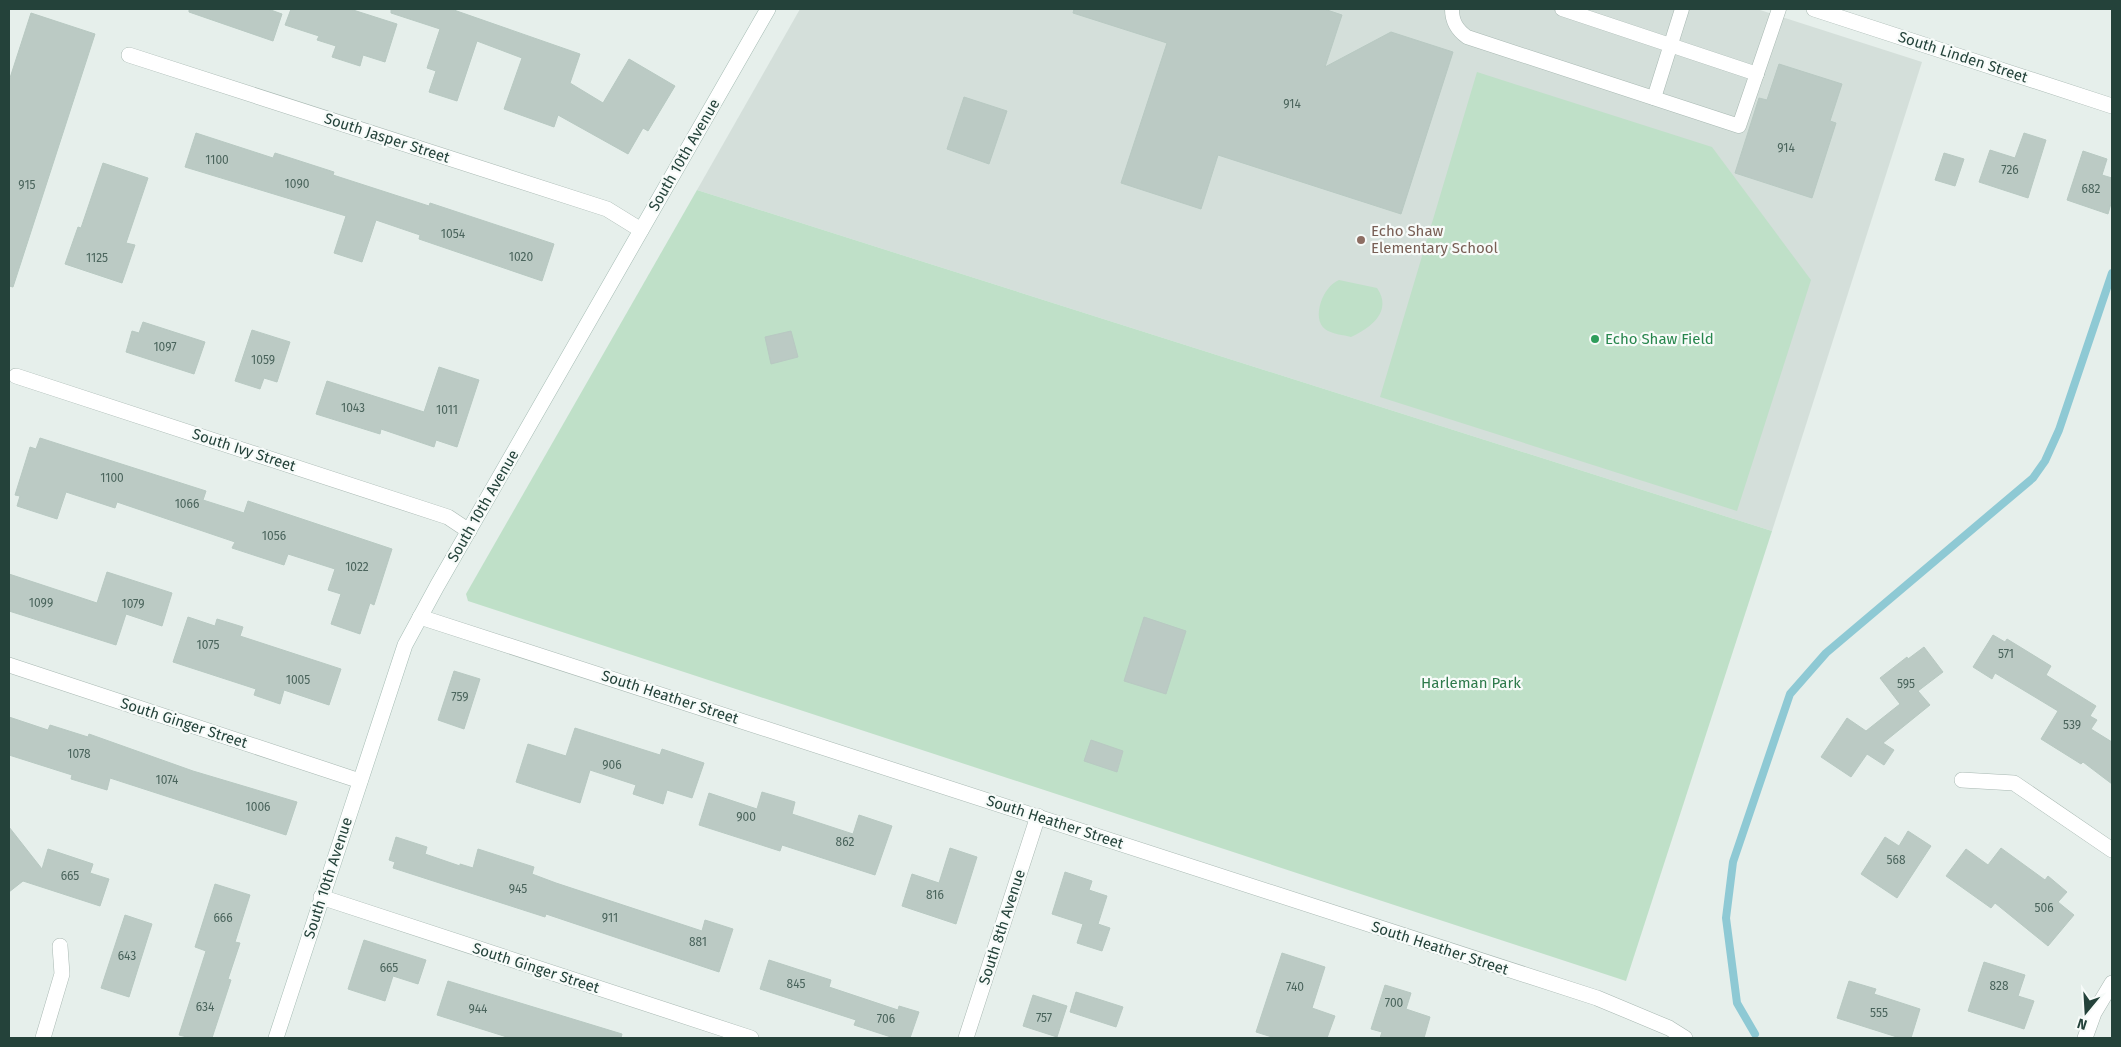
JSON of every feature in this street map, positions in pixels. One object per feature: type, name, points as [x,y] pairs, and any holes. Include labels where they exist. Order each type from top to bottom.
[{"type":"street","name":"South 10th Avenue","points":[[276,1038],[405,645],[768,9]]},
{"type":"street","name":"South Linden Street","points":[[1814,9],[2112,106]]},
{"type":"street","name":"South Jasper Street","points":[[129,55],[607,209],[641,230]]},
{"type":"street","name":"South Ivy Street","points":[[16,376],[448,517],[469,531]]},
{"type":"street","name":"South Heather Street","points":[[420,617],[1597,998],[1669,1028],[1685,1038]]},
{"type":"street","name":"South Ginger Street","points":[[9,665],[360,781]]},
{"type":"street","points":[[1962,780],[2014,783],[2112,850]]},
{"type":"street","name":"South 8th Avenue","points":[[966,1038],[1038,816]]},
{"type":"street","name":"South Ginger Street","points":[[321,897],[751,1038]]},
{"type":"street","points":[[43,1038],[62,974],[60,946]]},
{"type":"street","points":[[2085,1038],[2094,1012],[2112,983]]},
{"type":"lane","points":[[1452,9],[1454,24],[1460,32],[1468,37],[1739,126],[1779,9]]},
{"type":"lane","points":[[1562,9],[1757,74]]},
{"type":"lane","points":[[1654,98],[1682,9]]},
{"type":"shaded area","name":"Echo Shaw Elementary School","points":[[800,9],[1757,9],[1922,62],[1772,531],[697,190]]},
{"type":"green space","name":"Echo Shaw Field","points":[[1477,72],[1712,147],[1811,280],[1737,511],[1380,397]]},
{"type":"green space","name":"Harleman Park","points":[[697,190],[1772,531],[1626,981],[468,601],[466,594]]},
{"type":"green space","points":[[1339,280],[1377,288],[1381,296],[1382,304],[1378,318],[1366,329],[1351,337],[1328,331],[1321,324],[1319,318],[1319,310],[1324,295],[1333,283]]},
{"type":"building","points":[[189,9],[268,9],[282,14],[273,41],[189,12]]},
{"type":"building","points":[[291,9],[350,9],[397,24],[385,62],[363,55],[360,66],[332,57],[336,46],[317,40],[319,36],[285,25]]},
{"type":"building","points":[[391,9],[451,9],[580,54],[570,83],[603,103],[629,59],[675,86],[648,131],[643,128],[628,154],[558,115],[554,127],[504,109],[522,58],[477,41],[457,101],[429,92],[436,71],[427,68],[440,29],[391,13]]},
{"type":"building","points":[[1074,9],[1324,9],[1342,15],[1325,67],[1391,32],[1453,52],[1401,214],[1218,155],[1201,209],[1121,183],[1167,43],[1073,13]]},
{"type":"building","points":[[31,13],[95,34],[13,287],[9,286],[9,81]]},
{"type":"building","points":[[1779,64],[1842,84],[1830,121],[1836,123],[1812,198],[1735,173],[1759,98],[1767,100]]},
{"type":"building","points":[[964,97],[1007,111],[989,164],[947,149]]},
{"type":"building","points":[[196,133],[273,158],[275,153],[334,172],[333,175],[429,206],[430,203],[554,244],[542,281],[419,239],[420,235],[376,220],[362,262],[334,253],[346,216],[185,167]]},
{"type":"building","points":[[2024,133],[2046,140],[2028,198],[1979,182],[1990,150],[2015,158]]},
{"type":"building","points":[[2083,151],[2107,159],[2102,175],[2112,178],[2112,200],[2108,214],[2067,200]]},
{"type":"building","points":[[1944,153],[1964,159],[1955,186],[1935,180]]},
{"type":"building","points":[[103,163],[148,178],[126,243],[135,245],[122,283],[65,264],[78,227],[81,228]]},
{"type":"building","points":[[143,322],[205,342],[194,374],[126,352],[132,331],[139,333]]},
{"type":"building","points":[[252,330],[290,342],[277,382],[264,378],[260,389],[235,381]]},
{"type":"building","points":[[791,331],[798,357],[771,364],[765,337]]},
{"type":"building","points":[[439,367],[479,380],[457,447],[436,440],[434,447],[381,429],[380,434],[316,414],[327,381],[424,412]]},
{"type":"building","points":[[40,438],[206,491],[203,500],[244,513],[248,501],[392,549],[374,605],[370,603],[360,634],[331,624],[341,594],[328,590],[335,569],[288,554],[284,565],[232,548],[235,542],[117,502],[115,508],[66,492],[57,519],[17,506],[20,496],[15,495],[30,447],[36,449]]},
{"type":"building","points":[[107,572],[172,593],[162,626],[126,614],[116,645],[9,611],[9,574],[97,603]]},
{"type":"building","points":[[188,617],[215,626],[217,619],[243,627],[240,636],[341,669],[329,705],[284,690],[280,704],[254,695],[256,689],[173,662]]},
{"type":"building","points":[[1144,617],[1186,631],[1166,694],[1124,681]]},
{"type":"building","points":[[1993,635],[2005,642],[2007,639],[2051,666],[2046,675],[2096,706],[2090,716],[2097,720],[2091,729],[2112,742],[2112,784],[2083,762],[2081,764],[2041,739],[2058,711],[1995,673],[1992,679],[1973,667]]},
{"type":"building","points":[[1924,647],[1943,672],[1918,691],[1930,705],[1883,743],[1894,750],[1884,765],[1867,754],[1851,777],[1821,757],[1847,718],[1866,731],[1900,704],[1880,678],[1907,657],[1908,659]]},
{"type":"building","points":[[454,671],[480,679],[464,729],[438,720]]},
{"type":"building","points":[[9,717],[48,730],[50,725],[88,737],[89,734],[193,771],[297,802],[286,835],[110,778],[107,790],[71,779],[72,775],[9,755]]},
{"type":"building","points":[[575,728],[660,755],[662,749],[704,763],[692,798],[667,790],[663,804],[633,794],[636,785],[590,770],[580,803],[516,782],[528,744],[566,756]]},
{"type":"building","points":[[1091,740],[1123,751],[1117,772],[1084,761]]},
{"type":"building","points":[[762,792],[795,802],[792,814],[853,834],[859,815],[892,826],[875,875],[782,845],[780,851],[699,825],[709,793],[757,809]]},
{"type":"building","points":[[9,827],[42,869],[48,849],[93,864],[90,873],[109,879],[100,906],[23,881],[9,892]]},
{"type":"building","points":[[1908,831],[1931,846],[1897,898],[1861,874],[1885,837],[1899,846]]},
{"type":"building","points":[[396,837],[427,847],[425,854],[460,866],[460,864],[473,868],[478,849],[534,867],[532,874],[556,883],[702,931],[705,920],[733,929],[719,972],[546,914],[545,917],[393,868],[395,862],[389,860]]},
{"type":"building","points":[[950,848],[977,857],[956,924],[902,906],[912,874],[939,883]]},
{"type":"building","points":[[2001,848],[2045,880],[2048,876],[2067,892],[2058,902],[2074,915],[2048,946],[1995,903],[1991,908],[1946,876],[1966,849],[1988,865]]},
{"type":"building","points":[[1065,872],[1092,881],[1089,890],[1107,896],[1098,924],[1110,928],[1102,951],[1077,943],[1083,924],[1052,914]]},
{"type":"building","points":[[215,884],[250,895],[235,942],[240,943],[228,979],[231,980],[212,1038],[191,1038],[179,1035],[206,951],[195,947]]},
{"type":"building","points":[[125,915],[152,924],[129,997],[101,988]]},
{"type":"building","points":[[364,940],[426,960],[418,984],[393,976],[385,1001],[348,989]]},
{"type":"building","points":[[1282,953],[1325,967],[1312,1008],[1335,1016],[1327,1038],[1275,1038],[1256,1032]]},
{"type":"building","points":[[769,960],[831,980],[829,987],[898,1010],[899,1006],[919,1012],[910,1038],[894,1038],[854,1025],[856,1020],[760,989]]},
{"type":"building","points":[[1984,962],[2025,975],[2018,996],[2034,1001],[2024,1029],[1968,1011]]},
{"type":"building","points":[[448,981],[622,1034],[621,1038],[510,1038],[437,1015]]},
{"type":"building","points":[[1849,981],[1876,989],[1874,994],[1920,1009],[1911,1038],[1900,1038],[1837,1018]]},
{"type":"building","points":[[1385,985],[1411,993],[1406,1009],[1430,1017],[1424,1038],[1380,1038],[1382,1032],[1371,1029]]},
{"type":"building","points":[[1076,992],[1123,1007],[1116,1027],[1070,1012]]},
{"type":"building","points":[[1033,995],[1067,1006],[1057,1037],[1023,1026]]},
{"type":"waterway","points":[[1755,1034],[1737,1003],[1726,918],[1733,862],[1790,694],[1826,653],[2033,478],[2045,461],[2059,430],[2112,273]]},
{"type":"place","name":"Echo Shaw Elementary School","points":[[1361,240]]},
{"type":"place","name":"Echo Shaw Field","points":[[1595,339]]}]
